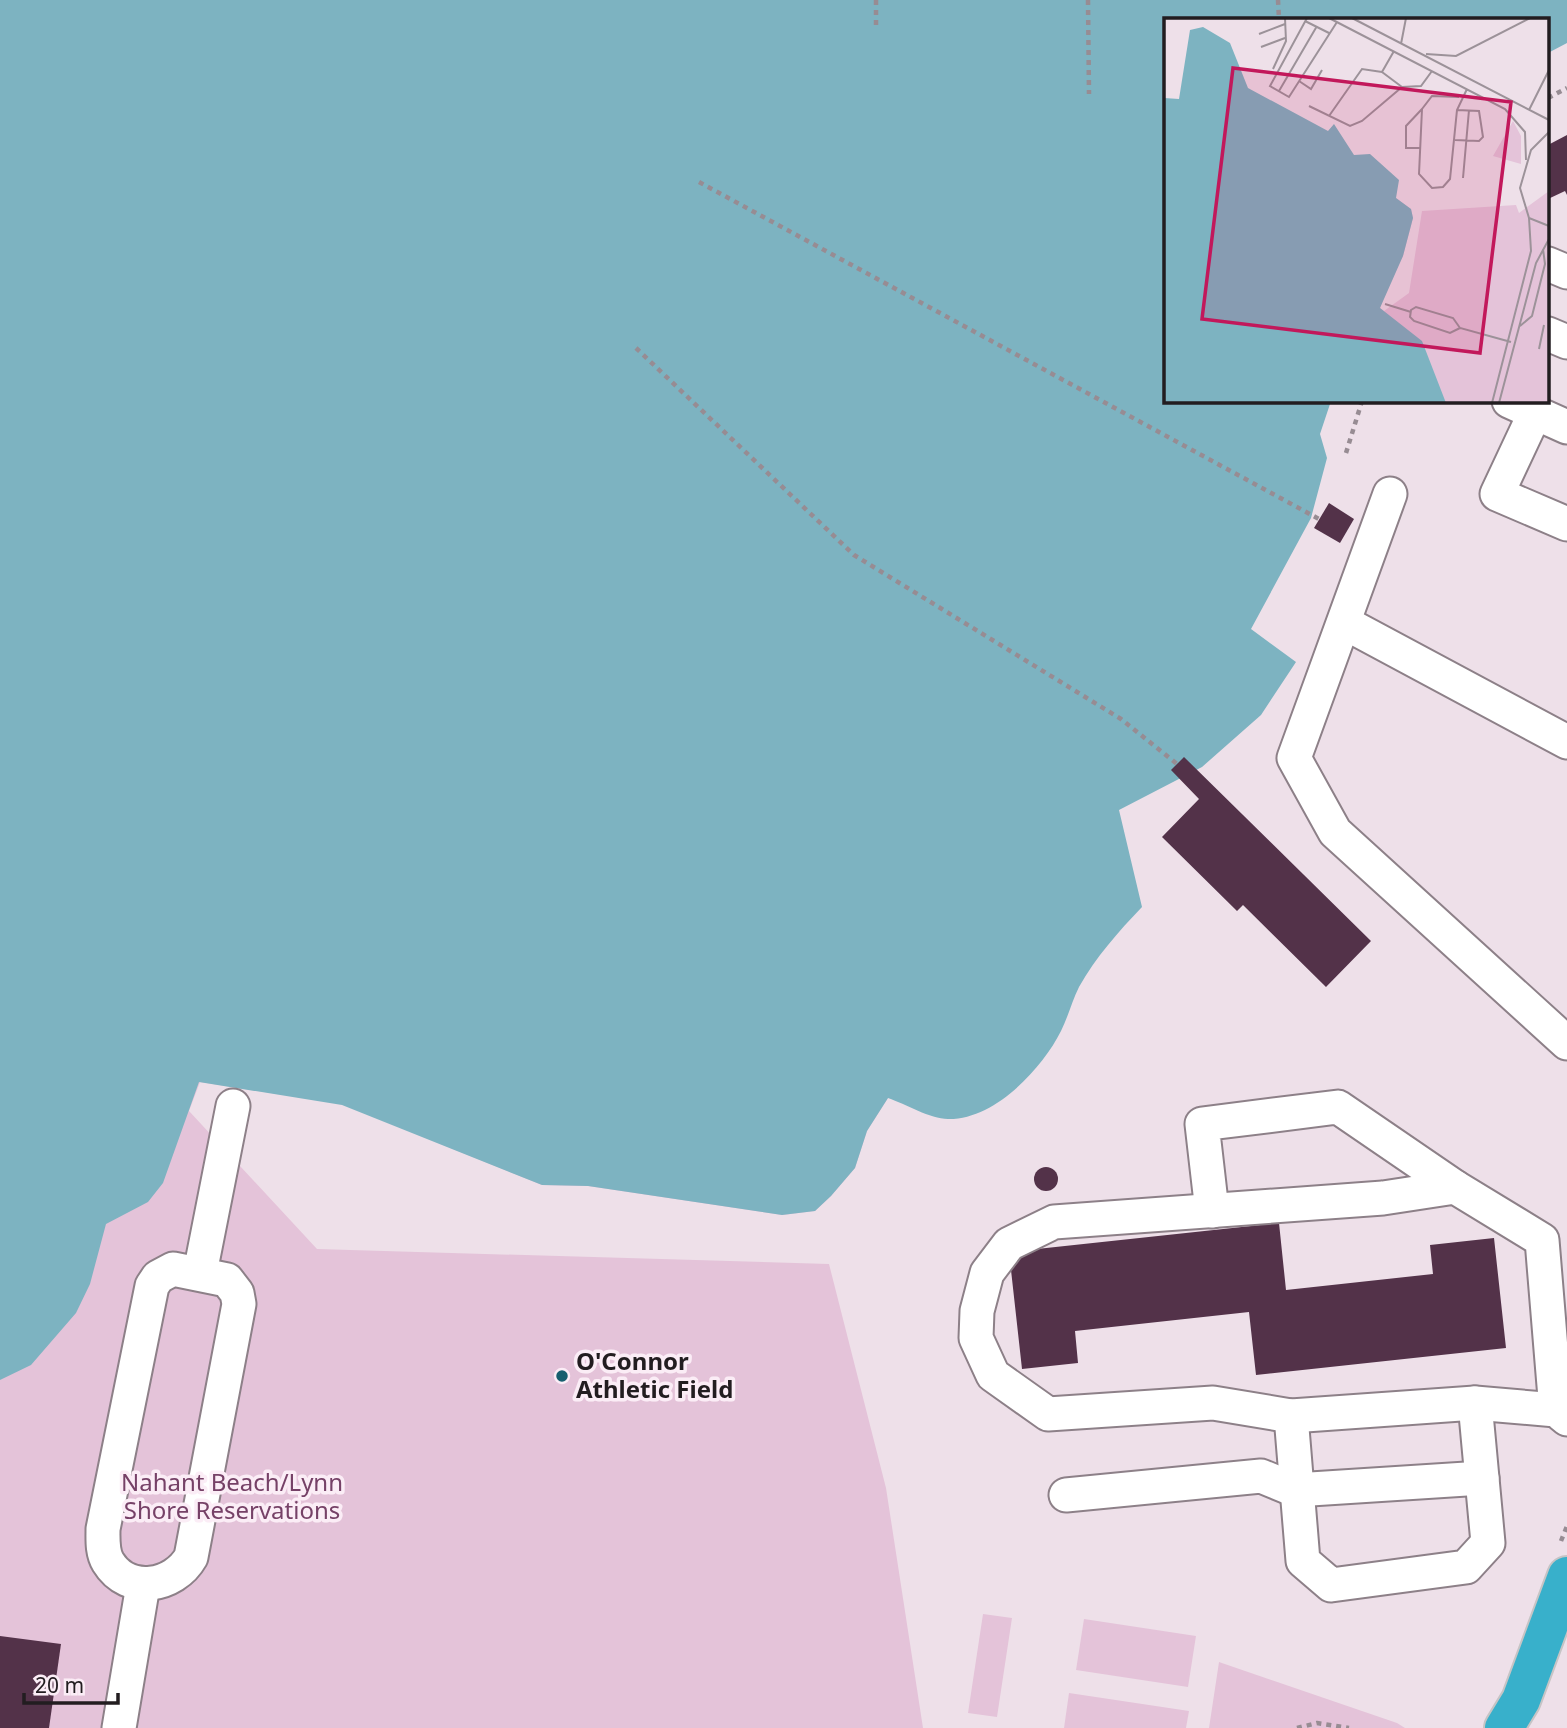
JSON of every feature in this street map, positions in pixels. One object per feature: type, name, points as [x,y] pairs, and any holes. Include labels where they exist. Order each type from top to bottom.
[{"type":"highway","points":[[1504,1728],[1521,1700],[1567,1576]]},
{"type":"lane","points":[[1550,265],[1567,272]]},
{"type":"lane","points":[[1550,335],[1567,342]]},
{"type":"lane","points":[[1567,428],[1522,407],[1497,494],[1567,524]]},
{"type":"lane","points":[[1390,494],[1294,758],[1335,832],[1567,1043]]},
{"type":"lane","points":[[1345,623],[1567,742]]},
{"type":"lane","points":[[200,1273],[233,1106]]},
{"type":"lane","points":[[1212,1211],[1202,1124],[1338,1107],[1455,1187],[1542,1241],[1561,1415],[1475,1403],[1291,1416],[1213,1403],[1048,1414],[993,1375],[975,1338],[977,1311],[987,1273],[1009,1244],[1055,1222],[1212,1211],[1384,1198],[1455,1187]]},
{"type":"lane","points":[[167,1270],[200,1273],[227,1280],[237,1293],[236,1317],[191,1558],[183,1571],[172,1579],[143,1585],[117,1573],[107,1561],[103,1529],[152,1286],[167,1270]]},
{"type":"lane","points":[[1291,1416],[1295,1490],[1303,1561],[1331,1585],[1466,1567],[1488,1543],[1475,1403]]},
{"type":"lane","points":[[1066,1495],[1261,1476],[1295,1490],[1482,1478]]},
{"type":"lane","points":[[119,1728],[143,1585]]},
{"type":"path","points":[[876,0],[876,29]]},
{"type":"path","points":[[1088,0],[1089,94]]},
{"type":"path","points":[[1279,0],[1279,18]]},
{"type":"path","points":[[1550,96],[1567,88]]},
{"type":"path","points":[[699,182],[1319,519]]},
{"type":"path","points":[[636,348],[854,555],[1121,719],[1177,764]]},
{"type":"path","points":[[1346,453],[1362,402]]},
{"type":"path","points":[[1297,1728],[1317,1723],[1349,1728]]},
{"type":"green space","name":"Nahant Beach/Lynn Shore Reservations","points":[[0,988],[888,1098],[867,1131],[855,1168],[831,1196],[815,1211],[782,1215],[588,1186],[542,1185],[342,1104],[200,1082],[189,1111],[317,1249],[829,1264],[886,1488],[923,1728],[0,1728]]},
{"type":"green space","points":[[983,1614],[1012,1618],[997,1717],[968,1713]]},
{"type":"green space","points":[[1084,1619],[1196,1636],[1188,1687],[1076,1670]]},
{"type":"green space","points":[[1219,1662],[1397,1723],[1405,1728],[1209,1728]]},
{"type":"green space","points":[[1069,1693],[1189,1711],[1186,1728],[1064,1728]]},
{"type":"water","points":[[0,0],[1567,0],[1567,43],[1550,52],[1550,18],[1164,18],[1164,402],[1331,402],[1320,434],[1327,458],[1311,518],[1251,629],[1296,662],[1261,715],[1202,767],[1119,810],[1142,907],[1093,965],[1079,987],[1053,1046],[1015,1090],[982,1111],[948,1119],[926,1114],[888,1098],[867,1131],[855,1168],[831,1196],[815,1211],[782,1215],[588,1186],[542,1185],[342,1105],[199,1082],[163,1183],[148,1202],[106,1224],[90,1284],[76,1313],[31,1365],[0,1380]]},
{"type":"building","points":[[1567,135],[1567,195],[1565,191],[1550,198],[1550,144]]},
{"type":"building","points":[[1329,503],[1354,519],[1340,543],[1314,528]]},
{"type":"building","points":[[1184,757],[1371,941],[1326,987],[1243,905],[1237,911],[1162,837],[1199,799],[1171,770]]},
{"type":"building","points":[[1046,1167],[1055,1170],[1058,1179],[1055,1188],[1046,1191],[1037,1188],[1034,1179],[1037,1170]]},
{"type":"building","points":[[1279,1223],[1286,1290],[1433,1274],[1430,1245],[1494,1238],[1506,1348],[1256,1375],[1249,1312],[1075,1331],[1078,1363],[1022,1369],[1009,1252]]},
{"type":"building","points":[[0,1636],[61,1644],[49,1728],[0,1728]]},
{"type":"place","name":"O'Connor Athletic Field","points":[[562,1376]]}]
